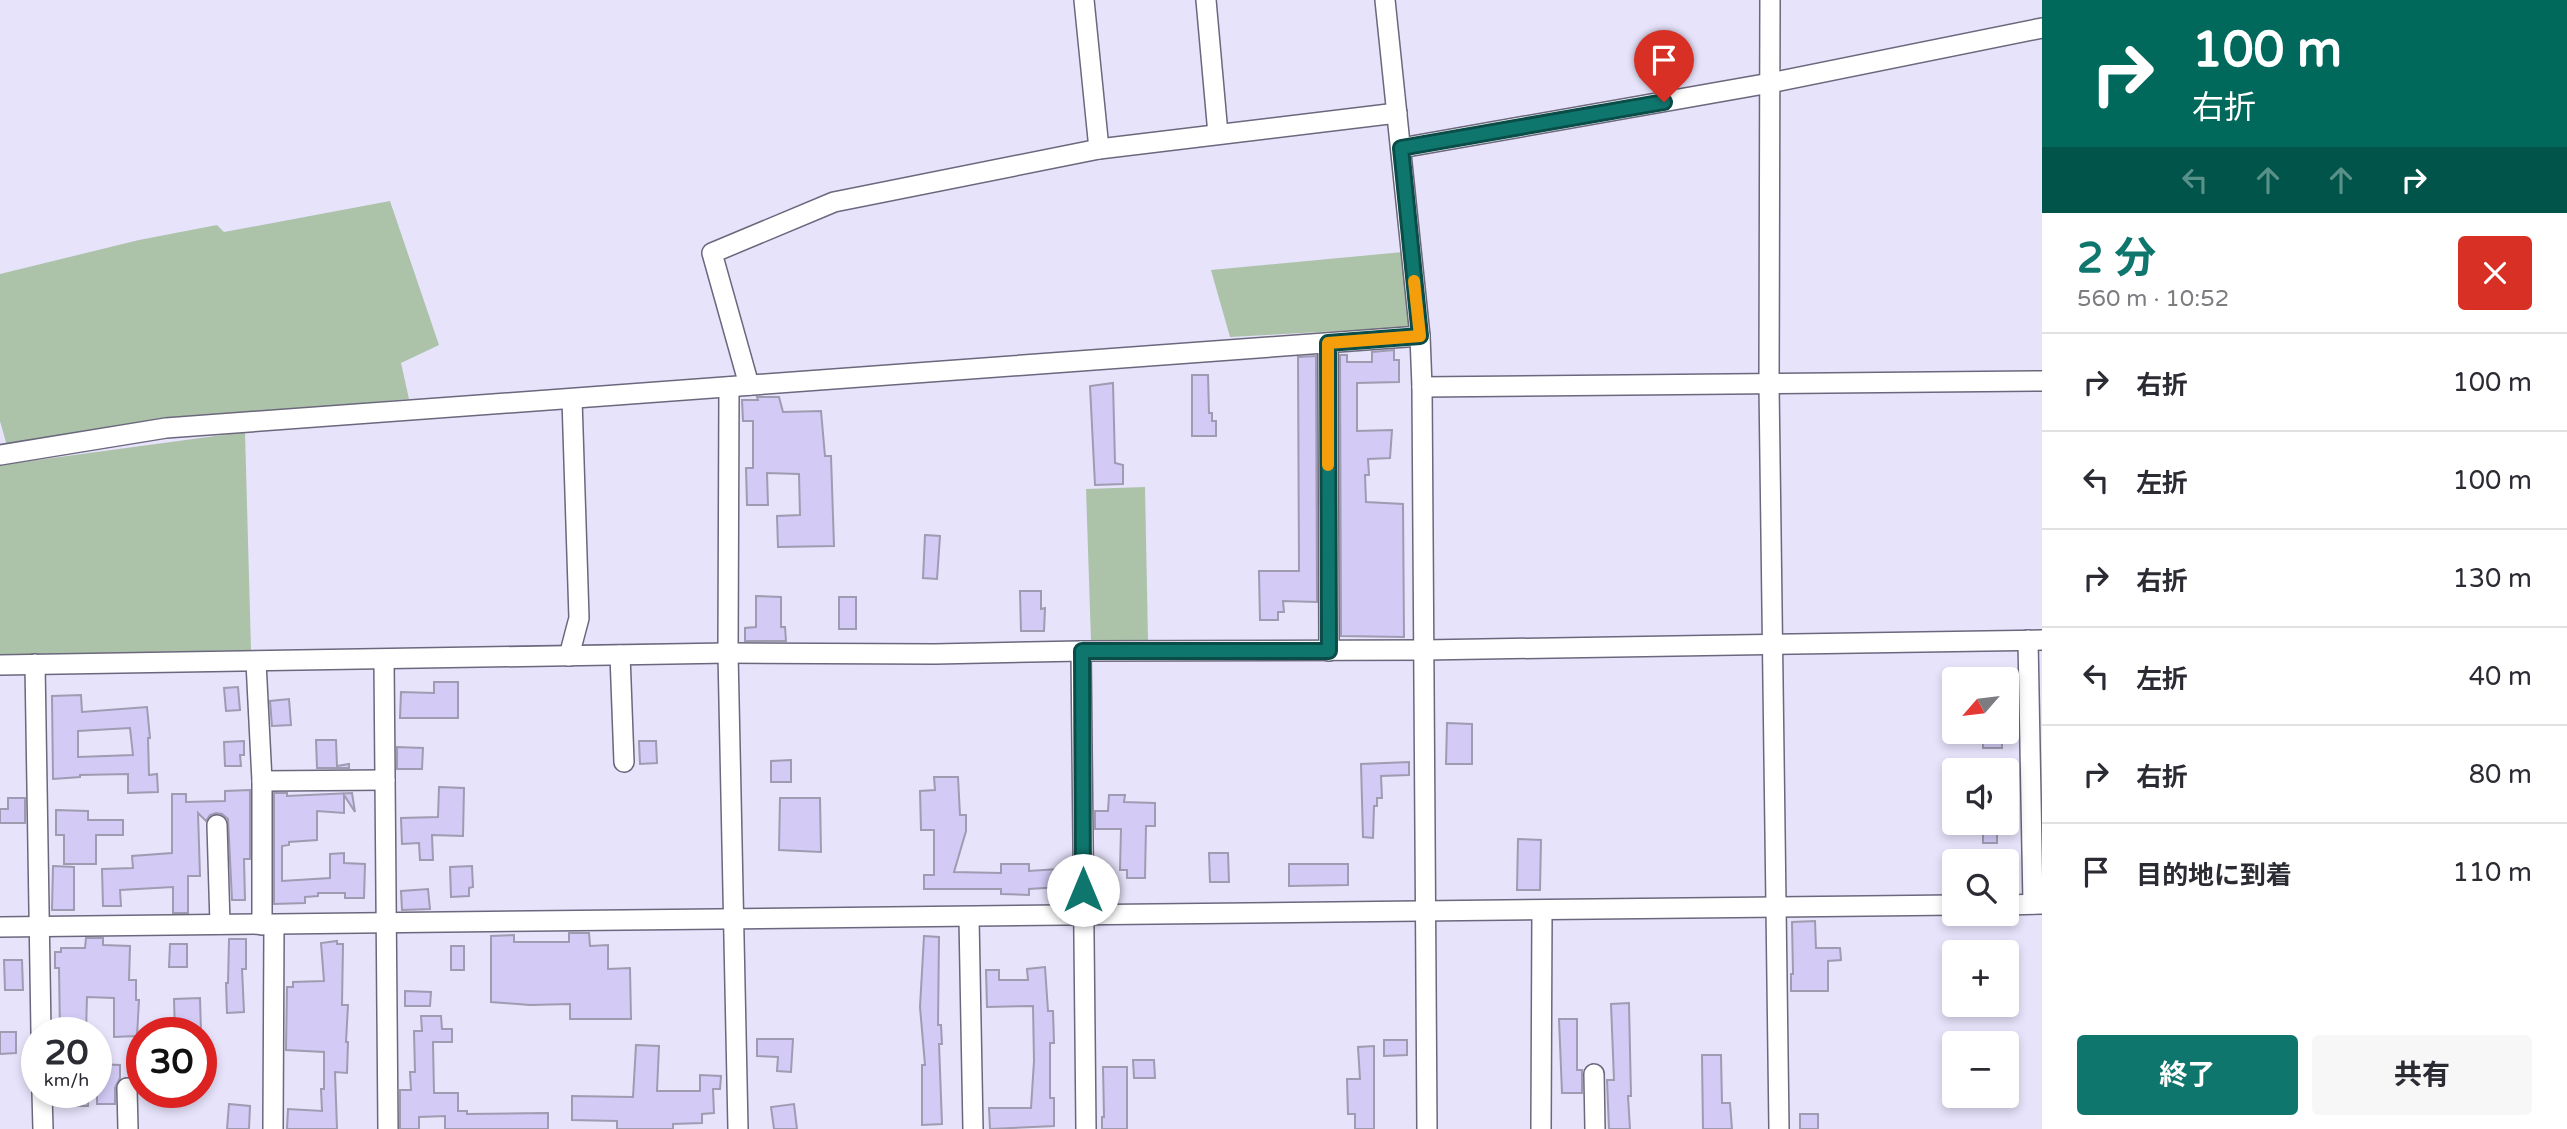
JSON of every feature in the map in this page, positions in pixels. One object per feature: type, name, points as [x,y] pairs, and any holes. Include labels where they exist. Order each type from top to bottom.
[{"type":"street","points":[[1084,0],[1099,149]]},
{"type":"street","points":[[1206,0],[1218,134]]},
{"type":"street","points":[[1385,0],[1420,336],[1422,387],[1427,1129]]},
{"type":"street","points":[[1770,0],[1769,385],[1779,1129]]},
{"type":"street","points":[[1401,148],[1770,83],[2042,28]]},
{"type":"street","points":[[749,385],[712,253],[834,202],[1099,149],[1397,113]]},
{"type":"street","points":[[0,455],[166,428],[1420,336]]},
{"type":"street","points":[[1328,343],[1329,651]]},
{"type":"street","points":[[1422,387],[2042,381]]},
{"type":"street","points":[[729,387],[728,653],[738,1129]]},
{"type":"street","points":[[569,656],[579,618],[572,399]]},
{"type":"street","points":[[0,665],[728,653],[1329,651],[2035,640],[2037,904],[2019,905]]},
{"type":"street","points":[[1082,651],[1086,1129]]},
{"type":"street","points":[[620,655],[624,762]]},
{"type":"street","points":[[384,660],[388,1129]]},
{"type":"street","points":[[257,662],[273,1129]]},
{"type":"street","points":[[35,664],[41,1017]]},
{"type":"street","points":[[262,781],[385,780]]},
{"type":"street","points":[[217,825],[220,925]]},
{"type":"street","points":[[0,927],[1083,917],[1942,905]]},
{"type":"street","points":[[1541,1129],[1542,911]]},
{"type":"street","points":[[969,918],[973,1129]]},
{"type":"street","points":[[1594,1074],[1595,1129]]},
{"type":"street","points":[[42,1108],[43,1129]]},
{"type":"street","points":[[127,1108],[128,1129]]},
{"type":"green space","points":[[390,201],[439,345],[401,363],[409,399],[173,419],[7,446],[0,421],[0,274],[139,240],[217,225],[224,232]]},
{"type":"green space","points":[[1403,252],[1411,327],[1230,337],[1211,270]]},
{"type":"green space","points":[[245,432],[251,650],[0,655],[0,465]]},
{"type":"green space","points":[[1145,487],[1148,640],[1091,641],[1086,489]]},
{"type":"building","points":[[1394,350],[1394,360],[1399,360],[1399,382],[1357,383],[1357,431],[1392,430],[1390,458],[1368,459],[1369,475],[1365,475],[1366,502],[1403,504],[1404,637],[1341,636],[1340,355],[1347,355],[1347,362],[1372,362],[1372,352]]},
{"type":"building","points":[[1316,356],[1317,602],[1283,601],[1284,612],[1278,612],[1278,620],[1260,620],[1259,571],[1299,571],[1298,357]]},
{"type":"building","points":[[1192,375],[1208,375],[1209,413],[1212,413],[1212,421],[1216,421],[1216,436],[1192,436]]},
{"type":"building","points":[[1113,383],[1115,463],[1123,465],[1123,484],[1095,485],[1090,386]]},
{"type":"building","points":[[757,397],[779,397],[783,412],[821,411],[825,456],[831,456],[834,546],[778,547],[777,516],[800,515],[799,474],[767,473],[768,505],[747,505],[746,468],[753,468],[753,421],[743,421],[742,400],[758,400]]},
{"type":"building","points":[[925,535],[940,536],[937,579],[923,578]]},
{"type":"building","points":[[1020,591],[1041,591],[1041,609],[1045,608],[1044,631],[1021,631]]},
{"type":"building","points":[[756,596],[781,597],[781,627],[785,627],[786,641],[745,641],[745,628],[756,627]]},
{"type":"building","points":[[839,597],[856,597],[856,629],[839,629]]},
{"type":"building","points":[[434,682],[458,682],[458,718],[400,718],[401,692],[434,693]]},
{"type":"building","points":[[238,687],[240,710],[226,711],[224,688]]},
{"type":"building","points":[[81,695],[82,712],[147,707],[149,775],[157,774],[158,792],[128,793],[128,774],[80,775],[53,779],[52,696]],"holes":[[[130,728],[133,755],[78,757],[78,731]]]},
{"type":"building","points":[[289,699],[291,725],[272,726],[270,701]]},
{"type":"building","points":[[1447,723],[1472,724],[1472,764],[1446,764]]},
{"type":"building","points":[[316,740],[336,740],[337,766],[349,764],[349,768],[317,768]]},
{"type":"building","points":[[244,741],[244,755],[240,755],[241,766],[225,766],[224,742]]},
{"type":"building","points":[[639,741],[656,741],[657,763],[640,764]]},
{"type":"building","points":[[1983,744],[2002,744],[2002,748],[1983,748]]},
{"type":"building","points":[[397,747],[423,748],[422,769],[397,769]]},
{"type":"building","points":[[791,760],[791,782],[771,782],[771,761]]},
{"type":"building","points":[[1409,762],[1409,775],[1381,776],[1382,798],[1377,798],[1377,806],[1374,806],[1373,838],[1363,837],[1361,764]]},
{"type":"building","points":[[934,777],[958,777],[960,815],[966,815],[966,831],[954,872],[1001,873],[1001,864],[1029,864],[1029,871],[1058,869],[1060,887],[1029,889],[1029,895],[1001,894],[1001,889],[924,889],[924,875],[934,875],[934,830],[921,830],[920,791],[935,790]]},
{"type":"building","points":[[439,787],[464,788],[463,836],[432,835],[433,860],[420,860],[419,843],[402,844],[401,818],[438,817]]},
{"type":"building","points":[[250,790],[250,859],[244,859],[245,900],[232,900],[228,819],[216,813],[210,815],[206,821],[198,813],[200,876],[188,876],[188,913],[173,913],[173,887],[120,890],[121,906],[103,906],[102,869],[133,868],[132,856],[172,853],[172,794],[186,794],[186,802],[225,801],[225,791]]},
{"type":"building","points":[[274,793],[287,793],[287,796],[352,793],[355,812],[344,795],[344,813],[317,811],[317,840],[289,842],[289,845],[282,846],[282,881],[330,878],[330,854],[344,853],[344,863],[365,864],[364,898],[345,898],[345,893],[318,893],[318,896],[305,897],[305,903],[274,904]]},
{"type":"building","points":[[1109,795],[1125,795],[1124,802],[1155,803],[1155,826],[1146,826],[1145,878],[1127,878],[1127,870],[1120,870],[1121,829],[1095,829],[1095,811],[1108,811]]},
{"type":"building","points":[[8,798],[25,798],[25,823],[0,823],[0,809],[8,809]]},
{"type":"building","points":[[780,798],[820,798],[821,852],[779,850]]},
{"type":"building","points":[[56,810],[88,811],[88,820],[123,820],[123,835],[96,835],[96,864],[64,864],[64,835],[56,835]]},
{"type":"building","points":[[1983,835],[1997,835],[1997,843],[1983,843]]},
{"type":"building","points":[[1518,839],[1541,840],[1540,890],[1517,890]]},
{"type":"building","points":[[1209,853],[1228,853],[1229,882],[1210,882]]},
{"type":"building","points":[[1289,864],[1348,864],[1348,885],[1289,886]]},
{"type":"building","points":[[53,866],[74,867],[74,910],[52,910]]},
{"type":"building","points":[[472,866],[473,887],[469,888],[469,896],[451,897],[450,867]]},
{"type":"building","points":[[428,889],[430,909],[402,910],[401,891]]},
{"type":"building","points":[[1815,921],[1816,948],[1840,948],[1841,960],[1828,961],[1828,991],[1791,991],[1792,922]]},
{"type":"building","points":[[569,933],[589,933],[590,946],[608,945],[608,969],[630,968],[631,1019],[570,1019],[570,1004],[491,1002],[491,936],[514,935],[514,942],[569,942]]},
{"type":"building","points":[[924,936],[939,937],[938,1025],[941,1025],[942,1044],[939,1044],[942,1124],[922,1125],[922,1065],[925,1065],[920,1007]]},
{"type":"building","points":[[86,938],[103,938],[103,945],[130,946],[129,980],[136,980],[136,1000],[139,1000],[138,1017],[126,1017],[126,1036],[114,1037],[114,998],[87,997],[86,1017],[60,1017],[59,968],[55,968],[55,952],[61,952],[61,948],[85,948]]},
{"type":"building","points":[[229,939],[246,939],[246,969],[242,969],[244,1012],[227,1013]]},
{"type":"building","points":[[337,941],[337,944],[343,944],[342,1005],[348,1005],[348,1042],[347,1073],[335,1072],[337,1129],[287,1129],[288,1109],[322,1111],[324,1052],[286,1050],[287,987],[293,987],[293,982],[324,981],[321,943]]},
{"type":"building","points":[[170,944],[187,944],[187,967],[169,967]]},
{"type":"building","points":[[451,946],[464,946],[464,970],[451,970]]},
{"type":"building","points":[[4,960],[22,960],[23,990],[5,990]]},
{"type":"building","points":[[1045,967],[1048,1011],[1053,1011],[1054,1043],[1050,1043],[1050,1098],[1054,1098],[1054,1126],[990,1129],[989,1108],[1031,1108],[1033,1006],[987,1007],[986,970],[999,970],[999,980],[1028,980],[1027,969]]},
{"type":"building","points":[[405,991],[431,992],[430,1006],[405,1006]]},
{"type":"building","points":[[200,998],[201,1017],[175,1017],[174,999]]},
{"type":"building","points":[[1629,1003],[1630,1129],[1609,1129],[1607,1080],[1614,1080],[1611,1004]]},
{"type":"building","points":[[421,1016],[441,1016],[442,1029],[452,1029],[452,1042],[433,1042],[434,1093],[458,1093],[458,1111],[467,1111],[467,1114],[548,1113],[548,1129],[445,1129],[445,1116],[419,1117],[419,1129],[400,1129],[400,1090],[411,1090],[410,1072],[415,1072],[414,1031],[422,1031]]},
{"type":"building","points":[[1559,1019],[1577,1019],[1577,1070],[1582,1070],[1582,1093],[1562,1093]]},
{"type":"building","points":[[0,1032],[16,1032],[16,1053],[0,1054]]},
{"type":"building","points":[[757,1039],[793,1039],[791,1072],[777,1071],[778,1057],[757,1056]]},
{"type":"building","points":[[1384,1040],[1407,1040],[1407,1055],[1384,1056]]},
{"type":"building","points":[[636,1045],[659,1046],[657,1091],[700,1091],[700,1075],[721,1076],[720,1089],[713,1089],[714,1113],[702,1114],[702,1123],[673,1124],[673,1129],[617,1129],[617,1121],[572,1120],[572,1096],[633,1097]]},
{"type":"building","points":[[1374,1046],[1374,1129],[1355,1129],[1355,1114],[1348,1114],[1347,1079],[1360,1079],[1358,1047]]},
{"type":"building","points":[[1702,1055],[1721,1055],[1722,1103],[1730,1103],[1732,1129],[1703,1129]]},
{"type":"building","points":[[1133,1060],[1154,1060],[1155,1078],[1134,1078]]},
{"type":"building","points":[[112,1065],[120,1065],[115,1104],[112,1104]]},
{"type":"building","points":[[1103,1067],[1127,1067],[1127,1129],[1102,1129]]},
{"type":"building","points":[[229,1104],[250,1106],[249,1129],[227,1129]]},
{"type":"building","points":[[794,1104],[797,1129],[774,1129],[771,1107]]},
{"type":"building","points":[[1800,1114],[1818,1114],[1818,1129],[1800,1129]]},
{"type":"slow traffic","points":[[1328,465],[1328,343],[1420,336],[1414,281]]},
{"type":"route","points":[[1083,890],[1082,651],[1329,651],[1328,343],[1420,336],[1401,148],[1664,102]]}]
